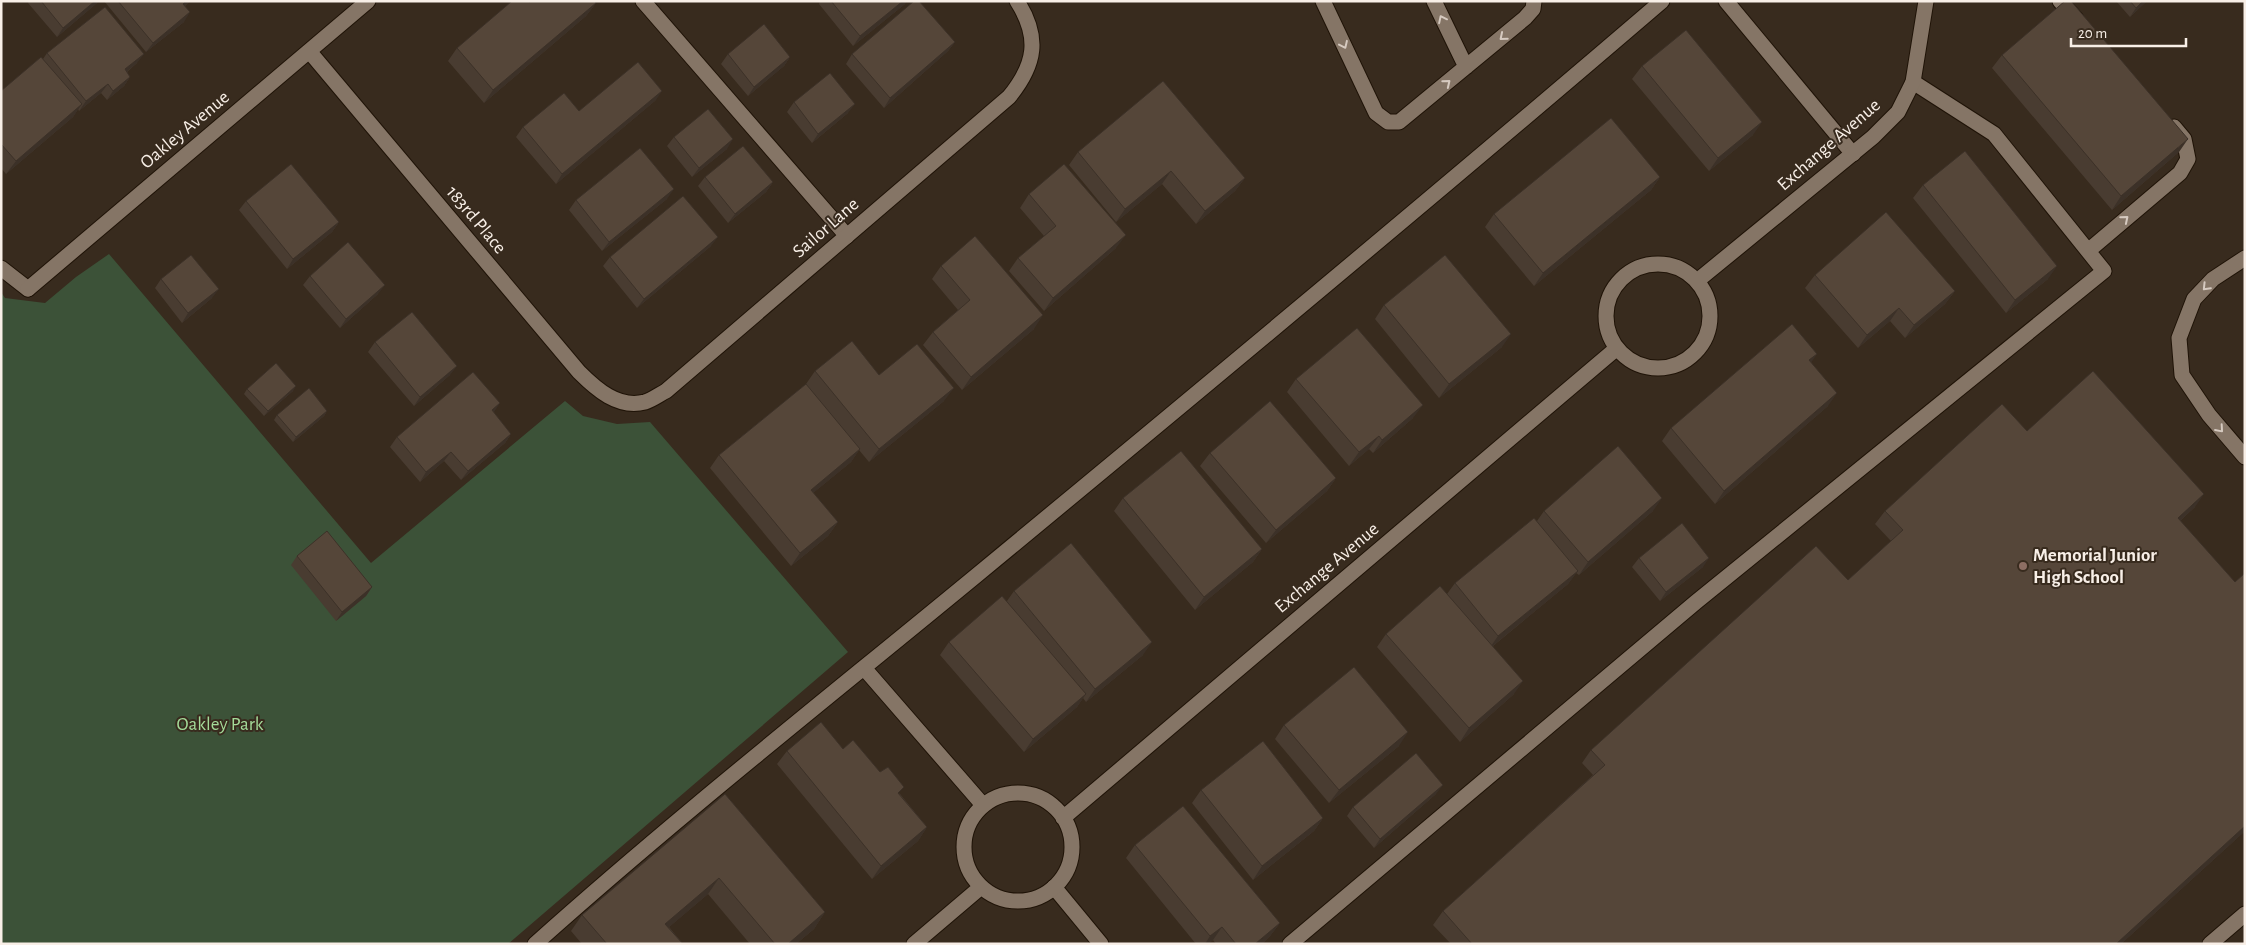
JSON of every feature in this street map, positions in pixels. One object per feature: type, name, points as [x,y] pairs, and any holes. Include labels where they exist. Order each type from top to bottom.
[{"type":"street","name":"Oakley Avenue","points":[[1,268],[28,290],[368,1]]},
{"type":"street","points":[[643,1],[847,236]]},
{"type":"street","name":"Sailor Lane","points":[[622,402],[645,402],[666,391],[1009,97],[1024,79],[1032,53],[1032,32],[1017,1]]},
{"type":"street","points":[[1323,1],[1376,113],[1388,122],[1399,122],[1466,67],[1525,18],[1533,9],[1534,1]]},
{"type":"street","points":[[1434,1],[1466,67]]},
{"type":"street","points":[[535,944],[612,875],[1526,118],[1662,1]]},
{"type":"street","points":[[1726,1],[1854,154]]},
{"type":"street","name":"Exchange Avenue","points":[[1697,281],[1854,154],[1898,112],[1913,82],[1926,1]]},
{"type":"street","points":[[2060,1],[2086,30]]},
{"type":"street","name":"183rd Place","points":[[309,51],[578,372],[599,392],[622,402]]},
{"type":"street","points":[[1290,944],[1696,602],[2104,271],[1994,134],[1913,82]]},
{"type":"street","points":[[2088,251],[2180,173],[2188,159],[2184,139],[2165,117]]},
{"type":"street","points":[[2245,258],[2213,279],[2194,299],[2179,338],[2182,375],[2208,415],[2245,457]]},
{"type":"street","points":[[1648,265],[1666,265],[1684,270],[1697,281],[1706,295],[1710,320],[1709,329],[1703,344],[1692,357],[1678,365],[1661,369],[1645,367],[1630,360],[1617,348],[1609,333],[1606,315],[1610,298],[1618,282],[1632,271],[1648,265]]},
{"type":"street","name":"Exchange Avenue","points":[[1063,818],[1617,348]]},
{"type":"street","points":[[864,668],[983,805]]},
{"type":"street","points":[[1016,793],[1026,794],[1051,804],[1063,818],[1070,832],[1070,862],[1064,876],[1054,887],[1041,896],[1025,901],[1009,901],[994,896],[981,887],[970,872],[964,854],[964,836],[971,819],[983,805],[999,796],[1016,793]]},
{"type":"street","points":[[914,944],[981,887]]},
{"type":"street","points":[[1054,887],[1100,944]]},
{"type":"street","points":[[2210,944],[2245,914]]},
{"type":"green space","name":"Oakley Park","points":[[109,254],[371,563],[565,401],[583,416],[617,424],[650,422],[848,652],[508,944],[1,944],[1,292],[5,298],[45,303],[76,277]]},
{"type":"building","points":[[41,1],[95,1],[63,28]]},
{"type":"building","points":[[118,1],[186,1],[183,4],[190,12],[153,43]]},
{"type":"building","points":[[512,1],[594,1],[596,3],[493,90],[457,48]]},
{"type":"building","points":[[831,1],[903,1],[860,36]]},
{"type":"building","points":[[914,1],[919,1],[955,42],[890,98],[852,54]]},
{"type":"building","points":[[2065,1],[2071,1],[2188,139],[2121,196],[2002,55]]},
{"type":"building","points":[[2130,1],[2143,1],[2136,8]]},
{"type":"building","points":[[105,7],[144,54],[125,69],[130,77],[113,91],[108,84],[86,101],[47,53]]},
{"type":"building","points":[[764,24],[790,57],[754,87],[728,54]]},
{"type":"building","points":[[1686,30],[1762,122],[1718,158],[1642,66]]},
{"type":"building","points":[[41,57],[82,104],[16,161],[1,144],[1,91]]},
{"type":"building","points":[[638,62],[662,91],[562,174],[523,127],[564,93],[579,111]]},
{"type":"building","points":[[830,73],[855,104],[818,134],[794,102]]},
{"type":"building","points":[[1163,81],[1245,178],[1205,211],[1171,171],[1125,209],[1078,152]]},
{"type":"building","points":[[708,109],[733,139],[699,168],[674,137]]},
{"type":"building","points":[[1611,118],[1660,177],[1543,273],[1494,214]]},
{"type":"building","points":[[743,146],[773,182],[735,214],[705,177]]},
{"type":"building","points":[[640,148],[674,189],[609,242],[576,200]]},
{"type":"building","points":[[1965,151],[2057,266],[2015,300],[1923,185]]},
{"type":"building","points":[[291,164],[339,222],[293,259],[246,201]]},
{"type":"building","points":[[1064,164],[1126,235],[1053,298],[1018,258],[1056,226],[1029,194]]},
{"type":"building","points":[[683,196],[718,237],[644,299],[610,257]]},
{"type":"building","points":[[1886,212],[1955,291],[1914,325],[1899,308],[1867,335],[1815,275]]},
{"type":"building","points":[[975,236],[1043,315],[971,377],[933,332],[970,300],[941,266]]},
{"type":"building","points":[[348,242],[385,285],[346,319],[310,276]]},
{"type":"building","points":[[191,255],[219,289],[188,313],[161,279]]},
{"type":"building","points":[[1445,255],[1511,334],[1449,384],[1384,305]]},
{"type":"building","points":[[412,312],[457,366],[420,397],[375,342]]},
{"type":"building","points":[[1792,324],[1817,354],[1809,360],[1837,393],[1724,491],[1671,428]]},
{"type":"building","points":[[1357,328],[1423,405],[1382,440],[1379,436],[1359,452],[1296,379]]},
{"type":"building","points":[[852,341],[879,375],[917,344],[954,388],[879,449],[815,371]]},
{"type":"building","points":[[276,363],[296,386],[268,411],[247,389]]},
{"type":"building","name":"Memorial Junior High School","points":[[2093,371],[2204,494],[2178,518],[2235,582],[2245,573],[2245,826],[2116,944],[1472,944],[1443,911],[1605,765],[1591,750],[1816,546],[1848,580],[1903,530],[1885,511],[2002,404],[2027,431]]},
{"type":"building","points":[[473,372],[500,403],[492,410],[511,434],[468,471],[451,452],[426,472],[397,437]]},
{"type":"building","points":[[806,384],[860,449],[811,490],[838,522],[800,553],[719,455]]},
{"type":"building","points":[[309,388],[327,411],[296,437],[277,415]]},
{"type":"building","points":[[1270,401],[1336,478],[1276,530],[1210,453]]},
{"type":"building","points":[[1618,446],[1662,498],[1588,562],[1544,511]]},
{"type":"building","points":[[1181,451],[1262,549],[1204,597],[1123,498]]},
{"type":"building","points":[[1534,518],[1578,571],[1498,636],[1455,583]]},
{"type":"building","points":[[1682,523],[1709,558],[1666,592],[1639,558]]},
{"type":"building","points":[[327,531],[372,587],[342,612],[297,556]]},
{"type":"building","points":[[1071,543],[1152,642],[1095,689],[1014,591]]},
{"type":"building","points":[[1440,586],[1523,681],[1469,728],[1386,634]]},
{"type":"building","points":[[1002,596],[1086,694],[1033,739],[949,642]]},
{"type":"building","points":[[1354,667],[1408,732],[1339,790],[1284,725]]},
{"type":"building","points":[[821,722],[843,749],[853,740],[880,772],[888,767],[904,787],[898,793],[927,827],[881,866],[787,751]]},
{"type":"building","points":[[1263,741],[1323,818],[1262,866],[1201,790]]},
{"type":"building","points":[[1416,753],[1443,785],[1380,839],[1353,807]]},
{"type":"building","points":[[725,794],[825,912],[788,944],[775,944],[719,878],[665,924],[683,944],[607,944],[582,915]]},
{"type":"building","points":[[1183,806],[1280,923],[1255,944],[1236,944],[1222,927],[1210,936],[1135,845]]},
{"type":"place","name":"Memorial Junior High School","points":[[2023,566]]}]
